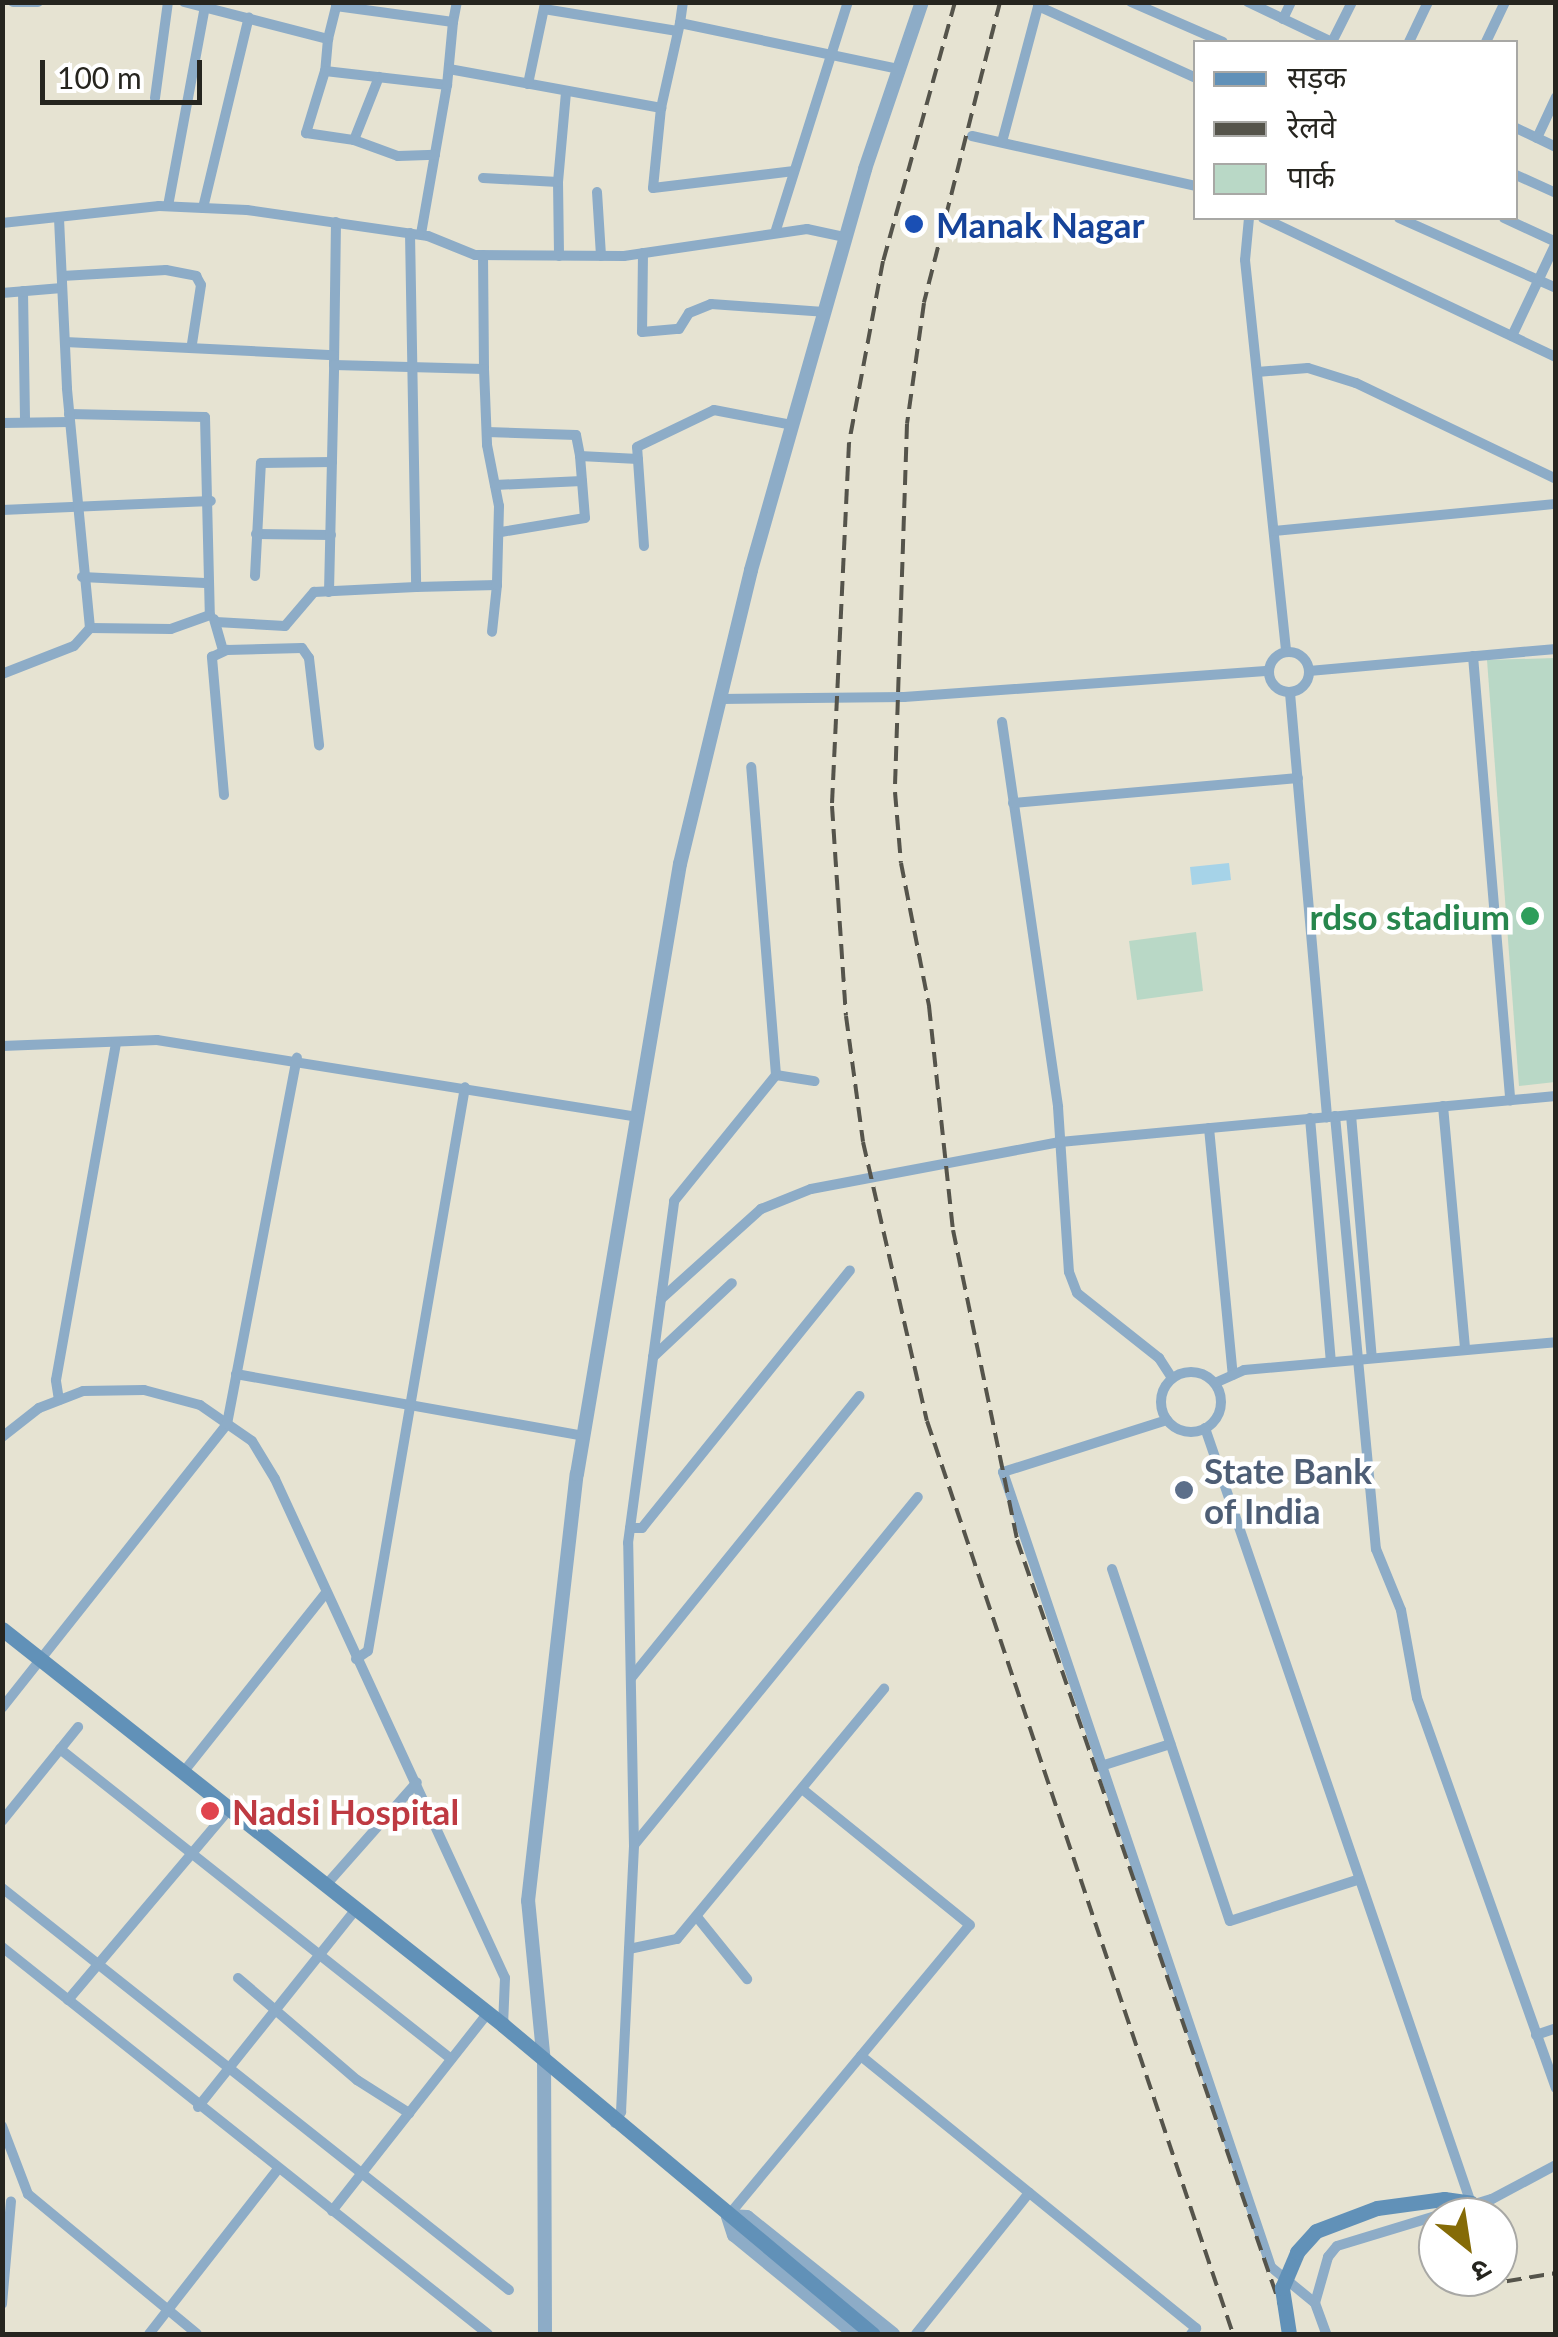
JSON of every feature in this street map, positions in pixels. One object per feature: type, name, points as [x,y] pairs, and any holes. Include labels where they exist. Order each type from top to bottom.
[{"type":"main road","points":[[2,1629],[184,1770],[486,2016],[503,2025],[615,2123],[873,2334]]},
{"type":"main road","points":[[1289,2334],[1282,2288],[1297,2252],[1316,2231],[1377,2208],[1418,2202]]},
{"type":"street","points":[[13,2],[38,2]]},
{"type":"street","points":[[156,98],[168,2]]},
{"type":"street","points":[[184,2],[249,16],[328,40]]},
{"type":"street","points":[[416,588],[410,366],[416,234],[435,155],[457,2]]},
{"type":"street","points":[[683,2],[661,108],[653,188],[794,171]]},
{"type":"street","points":[[774,233],[836,51],[848,2]]},
{"type":"street","points":[[545,2334],[544,2063],[528,1901],[536,1786],[584,1436],[680,864],[792,424],[846,237],[922,2]]},
{"type":"street","points":[[1130,2],[1218,40]]},
{"type":"street","points":[[1248,2],[1328,40]]},
{"type":"street","points":[[1283,19],[1291,2]]},
{"type":"street","points":[[1333,40],[1352,2]]},
{"type":"street","points":[[1410,40],[1428,2]]},
{"type":"street","points":[[1487,40],[1505,2]]},
{"type":"street","points":[[435,155],[398,156],[354,140],[306,133],[325,71],[337,4],[453,22]]},
{"type":"street","points":[[1002,142],[1039,4],[1193,77]]},
{"type":"street","points":[[168,206],[205,6]]},
{"type":"street","points":[[528,84],[545,6],[836,51],[899,69]]},
{"type":"street","points":[[202,208],[249,16]]},
{"type":"street","points":[[449,69],[661,108]]},
{"type":"street","points":[[325,71],[447,85]]},
{"type":"street","points":[[354,140],[379,77]]},
{"type":"street","points":[[560,256],[558,182],[566,92]]},
{"type":"street","points":[[1536,138],[1556,98]]},
{"type":"street","points":[[1518,129],[1556,147]]},
{"type":"street","points":[[972,136],[1193,185]]},
{"type":"street","points":[[1518,176],[1556,193]]},
{"type":"street","points":[[482,178],[558,182]]},
{"type":"street","points":[[597,192],[601,256]]},
{"type":"street","points":[[2,223],[168,206],[202,208],[416,234],[483,255],[644,253],[807,229],[846,237]]},
{"type":"street","points":[[60,218],[69,418],[90,628]]},
{"type":"street","points":[[720,699],[904,696],[1270,671],[1286,652],[1245,260],[1250,220]]},
{"type":"street","points":[[1267,220],[1556,356]]},
{"type":"street","points":[[1403,220],[1556,288]]},
{"type":"street","points":[[1508,220],[1556,242],[1512,336]]},
{"type":"street","points":[[330,592],[336,222]]},
{"type":"street","points":[[644,253],[642,332],[679,329],[689,314],[711,304],[824,312]]},
{"type":"street","points":[[483,255],[487,432],[501,532],[492,632]]},
{"type":"street","points":[[2,293],[166,270],[196,276],[202,285],[192,344]]},
{"type":"street","points":[[23,291],[25,422]]},
{"type":"street","points":[[64,342],[192,344],[334,360],[484,369]]},
{"type":"street","points":[[1257,372],[1308,368],[1356,382],[1556,479]]},
{"type":"street","points":[[644,546],[637,447],[714,410],[792,424]]},
{"type":"street","points":[[2,423],[69,418],[205,417],[213,618],[223,651]]},
{"type":"street","points":[[487,432],[576,435],[580,456],[585,518],[501,532]]},
{"type":"street","points":[[580,456],[638,459]]},
{"type":"street","points":[[256,576],[261,462],[332,462]]},
{"type":"street","points":[[495,485],[582,480]]},
{"type":"street","points":[[2,510],[210,501]]},
{"type":"street","points":[[1274,531],[1556,504]]},
{"type":"street","points":[[256,534],[331,535]]},
{"type":"street","points":[[82,577],[205,583]]},
{"type":"street","points":[[2,674],[74,646],[90,628],[171,629],[213,618],[285,626],[296,620],[304,598],[330,592],[498,585]]},
{"type":"street","points":[[224,795],[210,670],[212,657],[223,651],[302,648],[309,658],[319,745]]},
{"type":"street","points":[[1309,671],[1556,649]]},
{"type":"street","points":[[1286,652],[1298,654],[1309,671]]},
{"type":"street","points":[[1473,656],[1510,1100]]},
{"type":"street","points":[[1270,671],[1275,687],[1290,692],[1304,686],[1309,671]]},
{"type":"street","points":[[1290,692],[1376,1549],[1400,1610],[1418,1698],[1556,2088]]},
{"type":"street","points":[[1002,722],[1060,1142],[1069,1272],[1077,1294],[1160,1358],[1172,1378]]},
{"type":"street","points":[[615,2123],[622,2112],[634,1846],[630,1528],[674,1201],[776,1075],[751,767]]},
{"type":"street","points":[[1012,803],[1298,778]]},
{"type":"street","points":[[2,1046],[157,1040],[297,1058],[639,1117]]},
{"type":"street","points":[[59,1400],[56,1380],[116,1042]]},
{"type":"street","points":[[2,1708],[227,1424],[297,1058]]},
{"type":"street","points":[[776,1075],[815,1081]]},
{"type":"street","points":[[356,1660],[368,1651],[465,1087]]},
{"type":"street","points":[[660,1300],[761,1210],[811,1189],[1060,1142],[1556,1096]]},
{"type":"street","points":[[1443,1106],[1465,1350]]},
{"type":"street","points":[[1351,1114],[1372,1358]]},
{"type":"street","points":[[1310,1118],[1332,1362]]},
{"type":"street","points":[[1209,1128],[1233,1375]]},
{"type":"street","points":[[630,1528],[642,1528],[850,1270]]},
{"type":"street","points":[[653,1357],[732,1283]]},
{"type":"street","points":[[1215,1383],[1233,1375],[1332,1362],[1556,1342]]},
{"type":"street","points":[[1195,1372],[1215,1383],[1221,1406],[1205,1428],[1187,1432],[1167,1420],[1161,1398],[1172,1378],[1195,1372]]},
{"type":"street","points":[[236,1374],[584,1436]]},
{"type":"street","points":[[2,1437],[59,1400],[83,1391],[144,1390],[200,1405],[252,1441],[275,1479],[505,1978],[503,2025]]},
{"type":"street","points":[[631,1678],[859,1396]]},
{"type":"street","points":[[1167,1420],[1003,1472],[1098,1767],[1271,2268],[1315,2303],[1326,2334]]},
{"type":"street","points":[[1205,1428],[1469,2197]]},
{"type":"street","points":[[634,1846],[918,1497]]},
{"type":"street","points":[[1112,1569],[1230,1921],[1357,1880]]},
{"type":"street","points":[[184,1770],[326,1593]]},
{"type":"street","points":[[629,1949],[678,1938],[884,1689]]},
{"type":"street","points":[[2,1822],[78,1727]]},
{"type":"street","points":[[1098,1767],[1170,1744]]},
{"type":"street","points":[[60,1749],[451,2059]]},
{"type":"street","points":[[326,1885],[417,1782]]},
{"type":"street","points":[[803,1790],[970,1925],[733,2220],[734,2236],[856,2334]]},
{"type":"street","points":[[68,2000],[230,1808]]},
{"type":"street","points":[[2,1888],[509,2290]]},
{"type":"street","points":[[198,2107],[356,1909]]},
{"type":"street","points":[[697,1917],[747,1979]]},
{"type":"street","points":[[2,1947],[198,2107],[488,2334]]},
{"type":"street","points":[[238,1978],[358,2080],[409,2114]]},
{"type":"street","points":[[332,2212],[486,2016]]},
{"type":"street","points":[[1536,2035],[1556,2028]]},
{"type":"street","points":[[861,2056],[1196,2328],[1191,2334]]},
{"type":"street","points":[[2,2126],[28,2194],[197,2334]]},
{"type":"street","points":[[1484,2197],[1556,2165]]},
{"type":"street","points":[[149,2334],[278,2170]]},
{"type":"street","points":[[916,2334],[1030,2192]]},
{"type":"street","points":[[2,2304],[10,2201]]},
{"type":"street","points":[[733,2220],[747,2217],[893,2334]]},
{"type":"street","points":[[1315,2303],[1328,2257],[1338,2246],[1418,2220]]},
{"type":"green space","name":"rdso stadium","points":[[1555,658],[1555,1082],[1519,1086],[1487,660]]},
{"type":"green space","points":[[1196,932],[1203,991],[1137,1000],[1129,941]]},
{"type":"water","points":[[1229,863],[1231,880],[1192,885],[1190,867]]},
{"type":"railway","points":[[955,2],[883,261],[849,443],[832,806],[846,1016],[863,1142],[927,1421],[1233,2334]]},
{"type":"railway","points":[[1000,2],[924,303],[907,424],[895,792],[901,863],[929,1006],[953,1230],[1017,1540],[1290,2334]]},
{"type":"railway","points":[[1518,2279],[1556,2273]]},
{"type":"place","name":"Manak Nagar","points":[[914,224]]},
{"type":"place","name":"rdso stadium","points":[[1530,916]]},
{"type":"place","name":"State Bank of India","points":[[1184,1490]]},
{"type":"place","name":"Nadsi Hospital","points":[[210,1811]]}]
